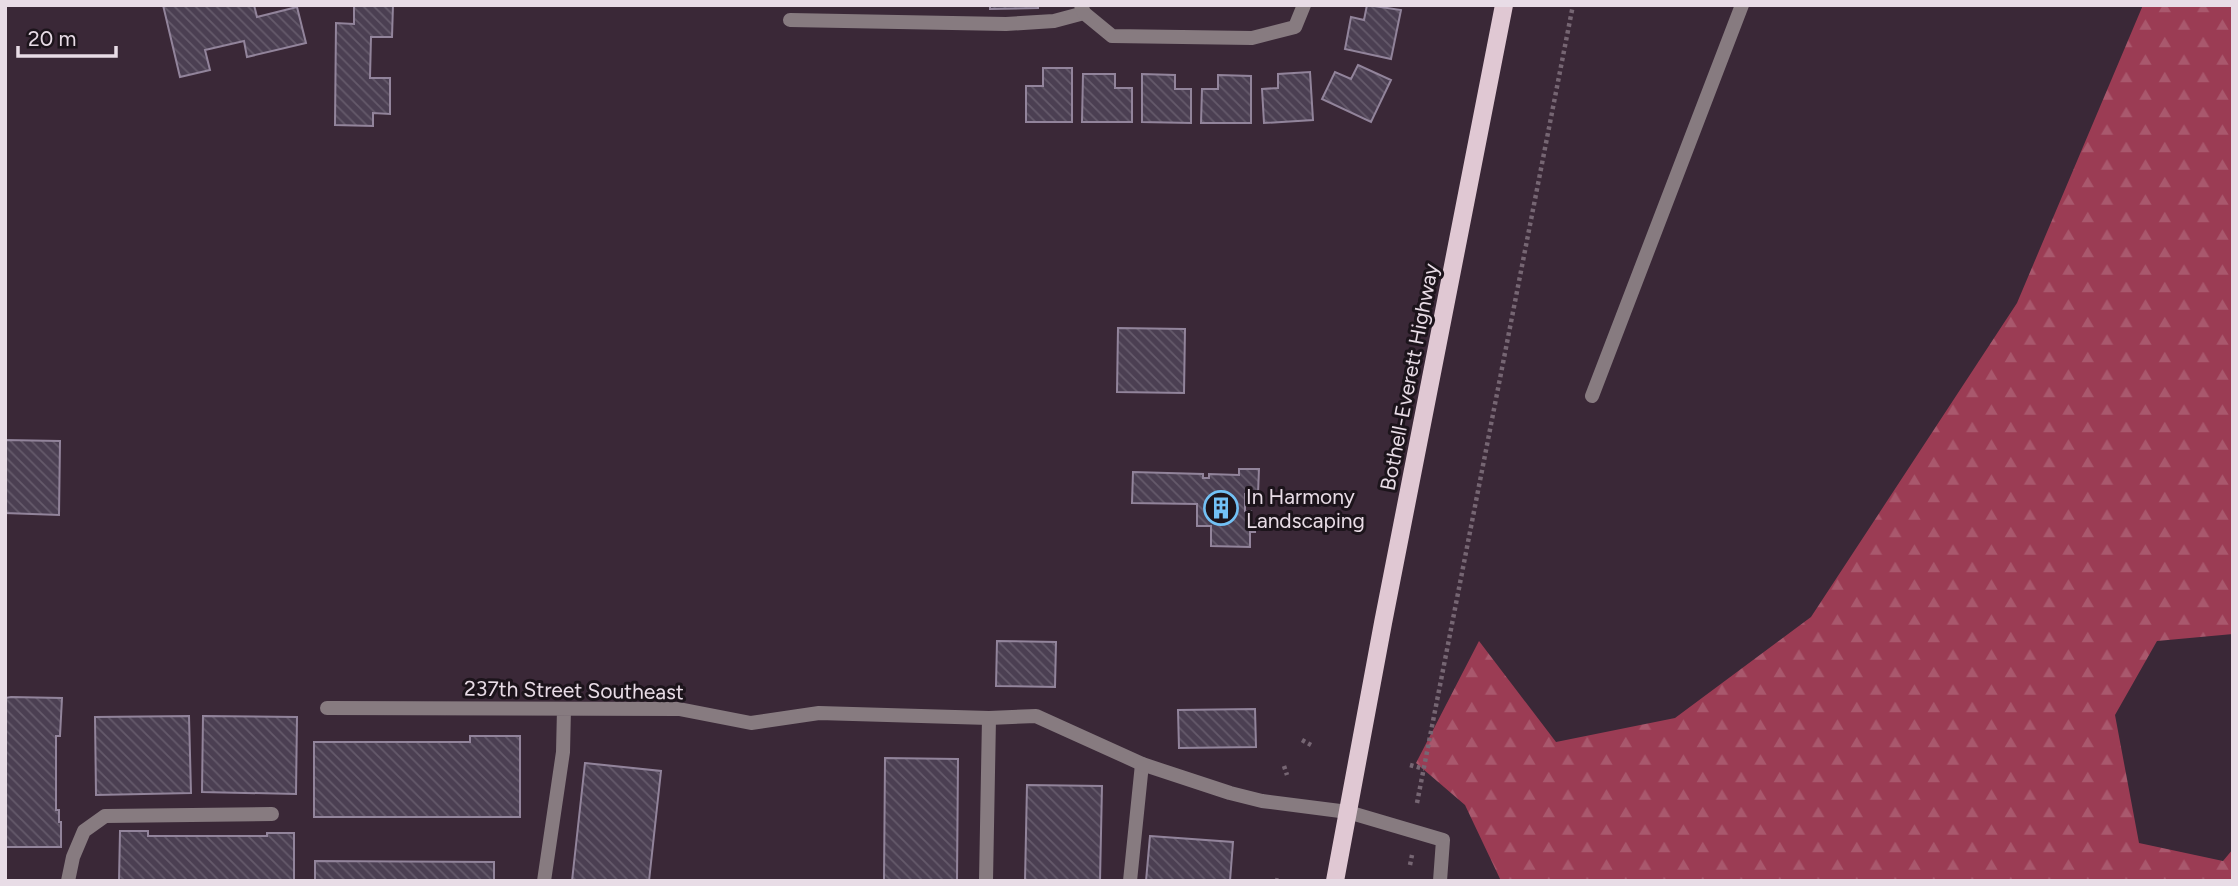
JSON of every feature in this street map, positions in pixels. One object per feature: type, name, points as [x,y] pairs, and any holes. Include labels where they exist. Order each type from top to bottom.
[{"type":"main road","name":"Bothell-Everett Highway","points":[[1335,881],[1504,5]]},
{"type":"street","points":[[790,20],[1006,24],[1054,21],[1082,9],[1112,36],[1252,38],[1295,27],[1304,5]]},
{"type":"street","points":[[1592,396],[1742,5]]},
{"type":"street","name":"237th Street Southeast","points":[[327,708],[679,709],[751,723],[819,713],[989,718],[1036,716],[1142,764],[1251,798],[1348,812],[1443,840],[1440,881]]},
{"type":"street","points":[[544,881],[560,779],[564,709]]},
{"type":"street","points":[[986,881],[989,718]]},
{"type":"street","points":[[1130,881],[1142,764]]},
{"type":"street","points":[[68,881],[73,857],[84,831],[105,816],[272,814]]},
{"type":"path","points":[[1417,803],[1573,5]]},
{"type":"path","points":[[1302,740],[1311,745]]},
{"type":"path","points":[[1410,765],[1423,769]]},
{"type":"path","points":[[1284,766],[1287,775]]},
{"type":"path","points":[[1409,865],[1412,854]]},
{"type":"path","points":[[1275,880],[1282,881]]},
{"type":"green space","points":[[2143,5],[2233,5],[2233,634],[2157,641],[2115,715],[2139,843],[2223,861],[2233,849],[2233,881],[1501,881],[1465,805],[1416,763],[1479,641],[1556,742],[1675,718],[1811,617],[2017,303]]},
{"type":"building","points":[[163,5],[254,5],[257,17],[297,7],[306,43],[247,57],[244,41],[205,50],[210,70],[180,77]]},
{"type":"building","points":[[354,5],[393,5],[392,37],[371,37],[370,78],[390,78],[390,114],[373,113],[373,126],[335,125],[336,23],[354,24]]},
{"type":"building","points":[[990,5],[1038,5],[1038,8],[990,9]]},
{"type":"building","points":[[1367,5],[1401,10],[1391,59],[1345,49],[1351,17],[1364,20]]},
{"type":"building","points":[[1358,65],[1391,80],[1371,122],[1322,99],[1335,72],[1351,79]]},
{"type":"building","points":[[1043,68],[1072,68],[1072,122],[1026,122],[1026,86],[1043,86]]},
{"type":"building","points":[[1310,72],[1313,120],[1264,123],[1262,89],[1278,88],[1278,74]]},
{"type":"building","points":[[1083,74],[1115,74],[1115,88],[1132,88],[1132,122],[1082,122]]},
{"type":"building","points":[[1142,74],[1175,75],[1175,89],[1191,89],[1191,123],[1142,122]]},
{"type":"building","points":[[1218,75],[1251,76],[1251,123],[1201,123],[1202,89],[1218,89]]},
{"type":"building","points":[[1118,328],[1185,329],[1184,393],[1117,392]]},
{"type":"building","points":[[5,440],[60,441],[59,515],[5,513]]},
{"type":"building","name":"In Harmony Landscaping","points":[[1239,469],[1259,469],[1258,494],[1245,494],[1245,511],[1251,511],[1250,524],[1255,524],[1255,532],[1250,532],[1250,547],[1211,546],[1211,526],[1197,526],[1197,504],[1132,503],[1133,472],[1203,474],[1203,478],[1209,478],[1209,474],[1239,475]]},
{"type":"building","points":[[997,641],[1056,642],[1055,687],[996,686]]},
{"type":"building","points":[[5,698],[62,698],[60,736],[56,736],[56,810],[59,810],[61,822],[61,847],[5,847]]},
{"type":"building","points":[[1255,709],[1256,747],[1179,748],[1178,710]]},
{"type":"building","points":[[189,716],[191,793],[96,795],[95,717]]},
{"type":"building","points":[[203,716],[297,717],[296,794],[202,792]]},
{"type":"building","points":[[470,736],[520,736],[520,817],[314,817],[314,742],[470,742]]},
{"type":"building","points":[[885,758],[958,759],[957,881],[884,881]]},
{"type":"building","points":[[585,763],[661,771],[649,881],[572,881]]},
{"type":"building","points":[[1027,785],[1102,786],[1100,881],[1025,881]]},
{"type":"building","points":[[120,831],[148,831],[148,836],[267,836],[267,833],[294,833],[294,881],[119,881]]},
{"type":"building","points":[[1150,836],[1233,842],[1230,881],[1146,881]]},
{"type":"building","points":[[315,861],[494,862],[494,881],[315,881]]},
{"type":"place","name":"In Harmony Landscaping","points":[[1221,508]]}]
